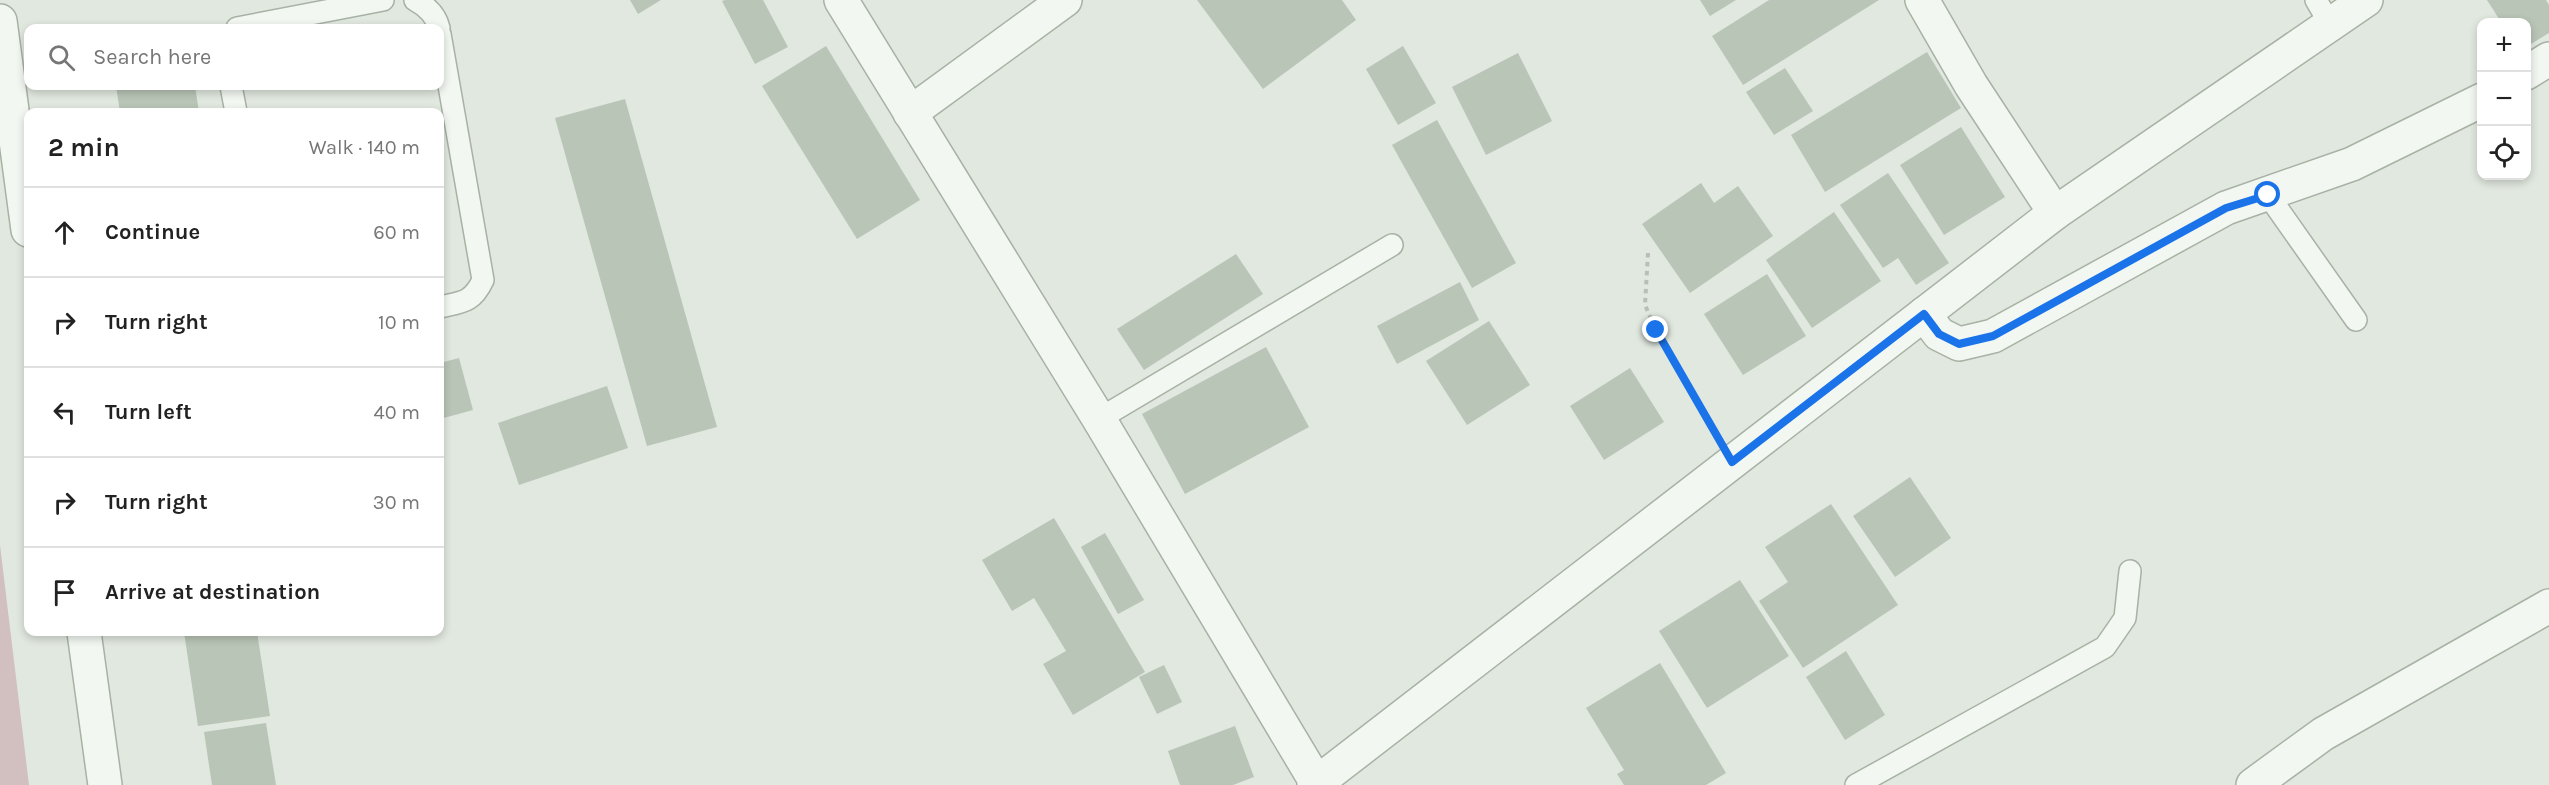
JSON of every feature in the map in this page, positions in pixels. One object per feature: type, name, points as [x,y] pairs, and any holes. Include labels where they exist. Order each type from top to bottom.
[{"type":"street","points":[[841,0],[1099,419],[1316,785],[2055,213],[2323,12],[2366,0]]},
{"type":"street","points":[[910,113],[1065,0]]},
{"type":"street","points":[[1922,0],[1971,85],[2055,213]]},
{"type":"street","points":[[0,21],[24,200]]},
{"type":"street","points":[[2528,72],[2549,59]]},
{"type":"street","points":[[1924,314],[1939,334],[1959,344],[1993,336],[2226,208],[2352,164],[2477,102]]},
{"type":"street","points":[[2253,785],[2323,734],[2549,606]]},
{"type":"street","points":[[85,636],[105,785]]},
{"type":"lane","points":[[258,24],[383,0]]},
{"type":"lane","points":[[415,0],[426,6],[438,24]]},
{"type":"lane","points":[[444,57],[483,280],[478,291],[468,301],[444,306]]},
{"type":"lane","points":[[232,90],[235,108]]},
{"type":"lane","points":[[2268,195],[2356,320]]},
{"type":"lane","points":[[1099,419],[1392,246]]},
{"type":"lane","points":[[1856,785],[2105,647],[2125,618],[2130,571]]},
{"type":"path","points":[[1648,254],[1645,305],[1656,330],[1732,462]]},
{"type":"shaded area","points":[[0,545],[29,785],[0,785]]},
{"type":"building","points":[[630,0],[661,0],[638,14]]},
{"type":"building","points":[[763,0],[788,47],[755,64],[722,1]]},
{"type":"building","points":[[1197,0],[1342,0],[1356,20],[1263,89]]},
{"type":"building","points":[[1700,0],[1736,0],[1710,16]]},
{"type":"building","points":[[1769,0],[1879,0],[1743,85],[1712,36]]},
{"type":"building","points":[[2487,0],[2546,0],[2549,5],[2549,33],[2531,44],[2531,18],[2498,18]]},
{"type":"building","points":[[826,46],[920,200],[857,239],[762,86]]},
{"type":"building","points":[[1403,46],[1436,103],[1398,125],[1366,69]]},
{"type":"building","points":[[1927,52],[1961,108],[1825,192],[1791,135]]},
{"type":"building","points":[[1518,53],[1552,121],[1486,155],[1452,87]]},
{"type":"building","points":[[1785,68],[1813,111],[1774,135],[1746,92]]},
{"type":"building","points":[[117,90],[196,90],[198,108],[119,108]]},
{"type":"building","points":[[625,99],[717,427],[647,446],[555,118]]},
{"type":"building","points":[[1437,120],[1516,263],[1472,288],[1392,145]]},
{"type":"building","points":[[1961,127],[2005,197],[1944,235],[1900,165]]},
{"type":"building","points":[[1888,173],[1949,263],[1916,285],[1898,258],[1883,268],[1840,205]]},
{"type":"building","points":[[1701,183],[1714,203],[1738,186],[1773,236],[1690,293],[1642,224]]},
{"type":"building","points":[[1834,212],[1881,281],[1812,328],[1766,260]]},
{"type":"building","points":[[1236,254],[1263,294],[1144,370],[1117,329]]},
{"type":"building","points":[[1767,274],[1806,336],[1743,375],[1704,314]]},
{"type":"building","points":[[1460,282],[1479,320],[1397,364],[1377,326]]},
{"type":"building","points":[[1489,321],[1530,385],[1467,425],[1426,361]]},
{"type":"building","points":[[1266,347],[1309,427],[1185,494],[1142,414]]},
{"type":"building","points":[[459,358],[473,410],[444,418],[444,362]]},
{"type":"building","points":[[1630,368],[1664,422],[1604,460],[1570,406]]},
{"type":"building","points":[[607,386],[628,448],[519,485],[498,423]]},
{"type":"building","points":[[1910,477],[1951,538],[1895,577],[1853,516]]},
{"type":"building","points":[[1831,504],[1898,605],[1803,668],[1759,601],[1788,582],[1765,547]]},
{"type":"building","points":[[1054,518],[1145,672],[1073,715],[1043,664],[1066,651],[1034,598],[1012,611],[982,560]]},
{"type":"building","points":[[1105,533],[1144,600],[1118,614],[1081,547]]},
{"type":"building","points":[[1740,580],[1789,656],[1707,708],[1659,631]]},
{"type":"building","points":[[185,636],[258,636],[270,716],[198,726]]},
{"type":"building","points":[[1846,651],[1885,715],[1845,740],[1806,677]]},
{"type":"building","points":[[1660,663],[1726,773],[1706,785],[1624,785],[1617,774],[1624,770],[1586,708]]},
{"type":"building","points":[[1164,665],[1182,702],[1157,714],[1139,677]]},
{"type":"building","points":[[266,723],[276,785],[212,785],[204,732]]},
{"type":"building","points":[[1235,726],[1254,777],[1233,785],[1180,785],[1168,751]]},
{"type":"route","points":[[1656,330],[1732,462],[1924,314],[1939,334],[1959,344],[1993,336],[2226,208],[2268,195]]}]
